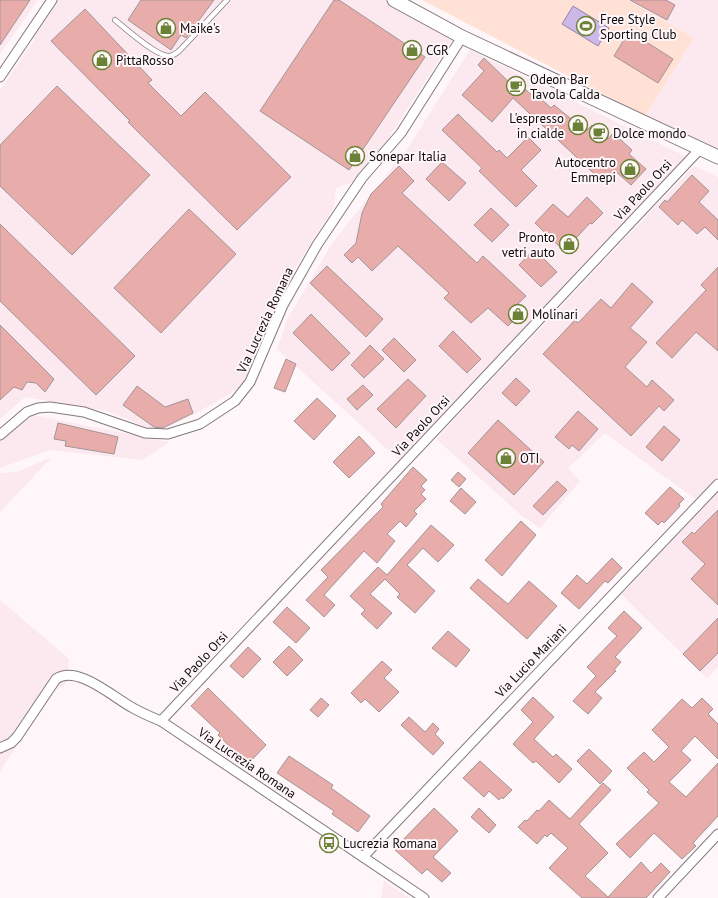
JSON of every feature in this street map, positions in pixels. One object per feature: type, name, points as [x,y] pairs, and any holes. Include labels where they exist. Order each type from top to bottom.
[{"type":"street","points":[[0,77],[52,0]]},
{"type":"street","points":[[394,0],[462,37],[718,157]]},
{"type":"street","name":"Via Lucrezia Romana","points":[[0,435],[27,412],[50,406],[84,412],[145,433],[168,434],[200,424],[235,401],[250,382],[283,305],[317,245],[362,178],[401,133],[462,37]]},
{"type":"street","name":"Via Paolo Orsi","points":[[161,721],[700,149]]},
{"type":"street","name":"Via Lucio Mariani","points":[[363,857],[718,484]]},
{"type":"street","name":"Via Lucrezia Romana","points":[[0,748],[14,741],[49,686],[59,676],[80,677],[133,708],[161,721],[424,898]]},
{"type":"street","points":[[658,898],[718,834]]},
{"type":"lane","points":[[114,20],[157,51],[169,56],[174,55],[182,48],[227,0]]},
{"type":"shaded area","points":[[0,0],[38,0],[0,54]]},
{"type":"shaded area","points":[[55,0],[385,0],[454,37],[384,145],[353,182],[336,188],[334,207],[285,284],[242,387],[193,415],[156,431],[107,411],[25,397],[0,419],[0,90],[35,39],[31,34]]},
{"type":"shaded area","points":[[422,0],[628,0],[694,38],[645,116]]},
{"type":"shaded area","points":[[628,0],[718,0],[718,149],[645,116],[694,38]]},
{"type":"shaded area","name":"Free Style Sporting Club","points":[[573,6],[609,28],[598,46],[562,24]]},
{"type":"shaded area","points":[[470,50],[687,157],[399,460],[277,349],[288,318],[333,242],[407,149]]},
{"type":"shaded area","points":[[694,166],[718,177],[718,476],[695,499],[605,433],[568,468],[580,481],[540,528],[521,515],[436,439]]},
{"type":"shaded area","points":[[33,415],[169,442],[143,460],[50,450],[0,468],[0,440]]},
{"type":"shaded area","points":[[52,457],[0,512],[0,473],[17,472]]},
{"type":"shaded area","points":[[718,491],[718,667],[707,678],[622,595]]},
{"type":"shaded area","points":[[0,600],[69,659],[65,685],[52,691],[0,771]]},
{"type":"shaded area","points":[[384,881],[409,898],[381,898]]},
{"type":"building","points":[[0,0],[30,0],[0,45]]},
{"type":"building","name":"Maike's","points":[[141,0],[214,0],[186,38],[181,35],[171,50],[128,20]]},
{"type":"building","points":[[334,0],[339,0],[425,57],[349,170],[260,111]]},
{"type":"building","points":[[630,0],[666,0],[675,5],[667,20]]},
{"type":"building","points":[[85,9],[152,80],[148,83],[181,116],[205,92],[291,177],[237,230],[128,122],[130,121],[51,41]]},
{"type":"building","points":[[629,31],[673,59],[658,83],[614,56]]},
{"type":"building","points":[[484,58],[510,83],[512,80],[521,89],[523,87],[536,99],[538,96],[551,108],[554,105],[586,131],[592,125],[608,139],[613,133],[632,150],[629,154],[646,169],[631,185],[614,170],[603,182],[513,98],[492,122],[462,95],[484,71],[478,65]]},
{"type":"building","points":[[57,86],[150,175],[72,255],[0,186],[0,145]]},
{"type":"building","points":[[458,114],[497,152],[499,150],[507,158],[528,137],[541,150],[521,170],[537,186],[516,207],[479,171],[482,168],[442,130]]},
{"type":"building","points":[[442,162],[466,183],[449,201],[426,179]]},
{"type":"building","points":[[399,166],[414,181],[402,193],[477,263],[483,256],[526,296],[516,306],[522,312],[508,326],[488,308],[471,323],[444,298],[449,293],[398,246],[372,271],[358,257],[352,263],[344,255],[356,243],[362,213],[371,194]]},
{"type":"building","points":[[692,175],[709,191],[699,202],[718,220],[718,240],[705,227],[697,234],[682,220],[678,225],[659,207],[665,200],[667,202]]},
{"type":"building","points":[[587,197],[603,213],[592,224],[590,223],[564,251],[535,223],[553,204],[568,217]]},
{"type":"building","points":[[491,208],[509,225],[492,242],[474,225]]},
{"type":"building","points":[[189,209],[236,254],[161,333],[114,288]]},
{"type":"building","points":[[0,224],[135,356],[96,395],[0,301]]},
{"type":"building","points":[[534,249],[557,272],[541,287],[519,265]]},
{"type":"building","points":[[327,266],[383,319],[366,337],[310,283]]},
{"type":"building","points":[[718,267],[718,351],[696,332],[672,358],[656,343],[706,290],[701,285]]},
{"type":"building","points":[[632,283],[653,302],[630,328],[647,342],[625,367],[647,387],[652,380],[674,400],[664,411],[659,406],[631,436],[543,354],[575,320],[578,323],[601,299],[611,308]]},
{"type":"building","points":[[311,314],[350,353],[332,371],[293,333]]},
{"type":"building","points":[[0,325],[54,379],[45,392],[36,383],[27,382],[22,390],[14,387],[0,400]]},
{"type":"building","points":[[453,331],[481,359],[467,373],[439,346]]},
{"type":"building","points":[[394,338],[416,360],[404,372],[382,350]]},
{"type":"building","points":[[370,345],[384,359],[364,378],[351,365]]},
{"type":"building","points":[[286,359],[296,364],[285,392],[274,388]]},
{"type":"building","points":[[516,378],[530,391],[516,406],[502,393]]},
{"type":"building","points":[[408,379],[426,396],[396,428],[377,409]]},
{"type":"building","points":[[363,385],[373,395],[357,410],[347,399]]},
{"type":"building","points":[[137,386],[165,407],[188,399],[193,413],[163,428],[154,427],[123,405]]},
{"type":"building","points":[[317,398],[336,416],[314,440],[294,421]]},
{"type":"building","points":[[578,411],[598,429],[579,451],[572,445],[569,449],[555,437]]},
{"type":"building","name":"OTI","points":[[498,420],[544,462],[514,495],[468,453]]},
{"type":"building","points":[[58,423],[118,437],[114,454],[65,446],[66,441],[54,439]]},
{"type":"building","points":[[664,426],[680,440],[662,461],[646,447]]},
{"type":"building","points":[[359,436],[375,453],[349,478],[333,462]]},
{"type":"building","points":[[413,467],[427,480],[421,486],[425,490],[421,494],[426,499],[414,511],[417,514],[406,527],[400,521],[387,534],[395,541],[377,563],[364,551],[324,595],[335,605],[324,617],[306,600],[328,577],[321,570],[383,507],[381,504]]},
{"type":"building","points":[[458,472],[466,479],[459,487],[451,480]]},
{"type":"building","points":[[557,481],[567,490],[543,515],[533,506]]},
{"type":"building","points":[[670,487],[684,499],[679,504],[680,506],[664,523],[662,521],[658,525],[645,513]]},
{"type":"building","points":[[461,488],[476,502],[465,514],[450,501]]},
{"type":"building","points":[[718,510],[718,605],[691,579],[705,564],[682,542],[692,532],[694,534]]},
{"type":"building","points":[[521,521],[536,535],[502,576],[485,560]]},
{"type":"building","points":[[431,525],[454,545],[438,562],[423,548],[407,565],[435,591],[415,613],[397,597],[400,594],[385,579],[370,594],[392,613],[377,629],[361,614],[365,610],[350,596],[378,567],[387,575]]},
{"type":"building","points":[[612,558],[622,568],[608,583],[605,581],[579,609],[561,593],[577,575],[587,584]]},
{"type":"building","points":[[478,579],[508,604],[529,581],[557,606],[527,639],[470,588]]},
{"type":"building","points":[[287,607],[310,628],[296,643],[273,622]]},
{"type":"building","points":[[624,611],[642,628],[615,657],[621,662],[614,670],[616,671],[595,692],[602,698],[588,714],[573,701],[596,676],[587,667],[617,636],[608,628]]},
{"type":"building","points":[[718,618],[718,653],[700,671],[683,654]]},
{"type":"building","points":[[448,631],[470,650],[456,667],[432,648]]},
{"type":"building","points":[[289,646],[303,660],[287,676],[273,662]]},
{"type":"building","points":[[248,647],[261,659],[243,678],[230,666]]},
{"type":"building","points":[[382,661],[392,670],[384,678],[399,692],[379,712],[365,699],[361,703],[351,693]]},
{"type":"building","points":[[208,688],[266,745],[248,764],[218,735],[220,733],[191,706]]},
{"type":"building","points":[[533,697],[554,717],[534,739],[553,757],[556,754],[572,769],[559,783],[536,761],[533,763],[513,744],[533,722],[521,710]]},
{"type":"building","points":[[321,698],[329,705],[318,717],[310,710]]},
{"type":"building","points":[[702,698],[713,709],[708,714],[718,724],[718,759],[695,736],[681,751],[691,760],[669,782],[686,797],[718,763],[718,816],[693,843],[696,846],[682,859],[654,833],[630,858],[616,844],[659,803],[647,792],[649,790],[627,768],[644,752],[654,762],[669,747],[652,730],[682,699],[692,708]]},
{"type":"building","points":[[409,717],[425,732],[433,723],[439,729],[435,734],[444,743],[433,755],[401,725]]},
{"type":"building","points":[[589,749],[612,771],[600,784],[577,761]]},
{"type":"building","points":[[289,756],[333,785],[331,788],[370,816],[358,832],[332,814],[334,811],[277,773]]},
{"type":"building","points":[[480,761],[512,790],[503,799],[502,797],[499,800],[489,791],[484,797],[463,778]]},
{"type":"building","points":[[603,783],[611,790],[579,824],[608,853],[585,876],[608,897],[641,862],[651,873],[661,863],[670,872],[646,898],[582,898],[549,868],[568,848],[551,833],[547,837],[545,835],[537,844],[518,827],[525,820],[527,821],[537,810],[539,811],[549,800],[570,819]]},
{"type":"building","points":[[434,808],[458,831],[433,857],[451,873],[442,882],[427,869],[422,874],[394,849]]},
{"type":"building","points":[[479,808],[496,825],[489,833],[471,817]]},
{"type":"place","name":"Free Style Sporting Club","points":[[586,26]]},
{"type":"place","name":"Maike's","points":[[166,28]]},
{"type":"place","name":"CGR","points":[[412,50]]},
{"type":"place","name":"PittaRosso","points":[[102,60]]},
{"type":"place","name":"Odeon Bar Tavola Calda","points":[[516,86]]},
{"type":"place","name":"L'espresso in cialde","points":[[578,125]]},
{"type":"place","name":"Dolce mondo","points":[[599,133]]},
{"type":"place","name":"Sonepar Italia","points":[[355,156]]},
{"type":"place","name":"Autocentro Emmepi","points":[[630,169]]},
{"type":"place","name":"Pronto vetri auto","points":[[569,244]]},
{"type":"place","name":"Molinari","points":[[518,314]]},
{"type":"place","name":"OTI","points":[[506,458]]},
{"type":"place","name":"Lucrezia Romana","points":[[329,843]]}]
